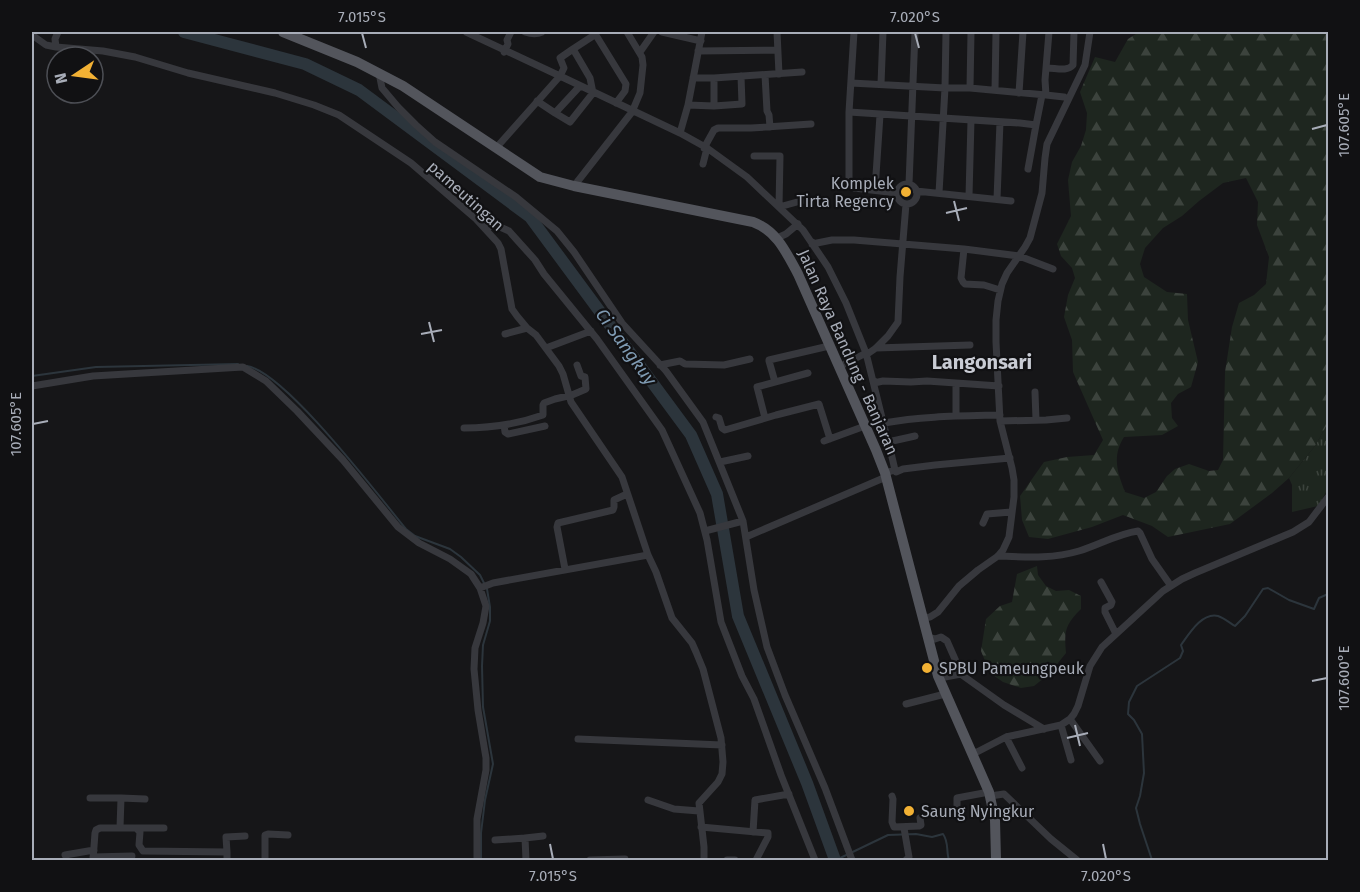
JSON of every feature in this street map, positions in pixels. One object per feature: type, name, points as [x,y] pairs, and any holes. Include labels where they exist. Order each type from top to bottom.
[{"type":"main road","name":"Jalan Raya Bandung - Banjaran","points":[[286,32],[380,72],[417,94],[540,177],[753,222],[766,228],[777,238],[798,274],[865,426],[889,473],[922,618],[938,676],[990,794],[995,820],[996,861]]},
{"type":"street","points":[[466,32],[706,147],[747,177],[798,224],[837,281],[866,353],[888,440],[889,473]]},
{"type":"street","points":[[505,51],[511,32]]},
{"type":"street","points":[[525,32],[531,34],[542,32]]},
{"type":"street","points":[[574,186],[632,111],[640,93],[643,65],[640,52],[627,32]]},
{"type":"street","points":[[640,52],[654,32]]},
{"type":"street","points":[[662,32],[701,41]]},
{"type":"street","points":[[680,133],[688,105],[702,32]]},
{"type":"street","points":[[777,32],[779,74]]},
{"type":"street","points":[[854,32],[848,178],[850,185],[854,188],[897,193]]},
{"type":"street","points":[[881,84],[883,32]]},
{"type":"street","points":[[909,184],[915,32]]},
{"type":"street","points":[[939,193],[946,32]]},
{"type":"street","points":[[970,88],[972,32]]},
{"type":"street","points":[[995,90],[996,32]]},
{"type":"street","points":[[1019,93],[1023,32]]},
{"type":"street","points":[[1028,169],[1044,95],[1049,32]]},
{"type":"street","points":[[1047,68],[1066,70],[1071,68],[1074,32]]},
{"type":"street","points":[[922,618],[930,617],[938,612],[959,586],[1004,550],[1009,537],[1014,480],[1000,418],[996,320],[1000,290],[1007,273],[1030,238],[1036,221],[1042,193],[1047,144],[1085,65],[1090,32]]},
{"type":"street","points":[[496,148],[560,76],[564,68],[560,58],[595,33],[626,84],[625,91],[616,103]]},
{"type":"street","points":[[32,34],[41,42],[50,45]]},
{"type":"street","points":[[537,101],[570,122],[593,93],[591,78],[573,49]]},
{"type":"street","points":[[698,51],[777,50]]},
{"type":"street","name":"pameutingan","points":[[105,52],[135,57],[188,73],[275,93],[339,115],[411,164],[483,225],[498,243],[512,309],[546,348],[563,374],[569,396],[583,421],[622,477],[672,618],[692,643],[696,652],[714,708],[722,745],[723,762],[722,774],[718,782],[699,803],[699,811]]},
{"type":"street","points":[[380,72],[382,88],[416,125],[435,142],[516,197],[557,231],[622,322],[660,365],[704,422],[742,521],[767,647],[825,788],[851,859]]},
{"type":"street","points":[[693,78],[802,72]]},
{"type":"street","points":[[765,75],[770,127]]},
{"type":"street","points":[[688,105],[742,104],[741,76]]},
{"type":"street","points":[[714,78],[714,106]]},
{"type":"street","points":[[851,82],[970,88],[1064,97]]},
{"type":"street","points":[[555,113],[580,86]]},
{"type":"street","points":[[849,112],[1036,125]]},
{"type":"street","points":[[875,190],[880,115]]},
{"type":"street","points":[[969,196],[971,120]]},
{"type":"street","points":[[997,200],[1000,122]]},
{"type":"street","points":[[702,164],[706,147],[704,147],[715,129],[811,124]]},
{"type":"street","points":[[754,156],[780,156],[779,206]]},
{"type":"street","points":[[897,193],[903,185],[909,184],[915,188],[916,198],[906,204]]},
{"type":"street","points":[[916,191],[1011,201]]},
{"type":"street","points":[[897,193],[901,201],[906,204]]},
{"type":"street","points":[[779,206],[808,199]]},
{"type":"street","points":[[839,367],[876,348],[894,331],[898,322],[906,204]]},
{"type":"street","points":[[777,238],[798,224]]},
{"type":"street","points":[[483,225],[500,227],[509,231],[535,260],[662,430],[706,530],[721,622],[742,676],[754,699],[815,861]]},
{"type":"street","points":[[812,242],[812,244],[832,240],[854,240],[964,249],[1019,256],[1053,269]]},
{"type":"street","points":[[964,249],[961,278],[963,282],[1000,290]]},
{"type":"street","points":[[505,334],[527,327]]},
{"type":"street","points":[[546,348],[591,332]]},
{"type":"street","points":[[876,348],[970,345]]},
{"type":"street","points":[[775,382],[770,360],[829,346]]},
{"type":"street","points":[[660,365],[680,361],[685,364],[724,365],[750,359]]},
{"type":"street","points":[[464,428],[493,427],[541,416],[544,413],[544,403],[586,389],[585,377],[580,376],[577,365]]},
{"type":"street","points":[[32,386],[93,376],[243,367],[266,381],[297,411],[343,460],[398,527],[419,543],[450,559],[483,586],[486,606],[475,648],[474,669],[486,758],[477,819],[477,861]]},
{"type":"street","points":[[765,418],[758,386],[808,373]]},
{"type":"street","points":[[874,381],[874,383],[927,381],[999,386]]},
{"type":"street","points":[[956,383],[956,416]]},
{"type":"street","points":[[1035,392],[1036,420]]},
{"type":"street","points":[[716,417],[719,418],[724,430],[819,404],[827,440],[865,426]]},
{"type":"street","points":[[883,421],[884,423],[905,419],[956,416],[1036,420],[1067,418]]},
{"type":"street","points":[[504,425],[505,432],[508,434],[545,426]]},
{"type":"street","points":[[888,440],[888,442],[915,436]]},
{"type":"street","points":[[720,462],[748,456]]},
{"type":"street","points":[[746,537],[889,473],[935,465],[1010,458]]},
{"type":"street","points":[[565,569],[558,523],[613,510],[614,500],[627,494]]},
{"type":"street","points":[[972,752],[977,752],[1006,737],[1060,725],[1070,719],[1078,706],[1090,666],[1102,647],[1158,596],[1195,573],[1293,532],[1309,522],[1329,497]]},
{"type":"street","points":[[983,523],[987,514],[1011,512]]},
{"type":"street","points":[[706,530],[742,521]]},
{"type":"street","points":[[998,556],[1056,556],[1080,551],[1138,531],[1152,559],[1171,586]]},
{"type":"street","points":[[483,586],[648,555]]},
{"type":"street","points":[[1101,582],[1112,602],[1105,608],[1105,612],[1116,634]]},
{"type":"street","points":[[927,637],[934,639],[941,637],[946,640],[961,674],[1004,705],[1044,729]]},
{"type":"street","points":[[938,676],[961,674]]},
{"type":"street","points":[[906,704],[945,693]]},
{"type":"street","points":[[1070,719],[1100,761]]},
{"type":"street","points":[[1060,725],[1071,760]]},
{"type":"street","points":[[1006,737],[1022,768]]},
{"type":"street","points":[[578,739],[722,745]]},
{"type":"street","points":[[753,832],[755,800],[789,794]]},
{"type":"street","points":[[960,818],[957,798],[1005,794],[1077,861]]},
{"type":"street","points":[[892,796],[892,822],[895,828],[904,831],[920,825],[920,818]]},
{"type":"street","points":[[90,798],[145,799]]},
{"type":"street","points":[[120,828],[121,798]]},
{"type":"street","points":[[648,800],[674,809],[699,811],[704,861]]},
{"type":"street","points":[[701,827],[768,833],[756,861]]},
{"type":"street","points":[[93,856],[94,833],[100,828],[164,828]]},
{"type":"street","points":[[136,828],[140,832],[139,845],[143,851],[227,852]]},
{"type":"street","points":[[904,831],[909,857],[906,861]]},
{"type":"street","points":[[265,861],[265,836],[268,834],[288,835]]},
{"type":"street","points":[[227,861],[226,837],[246,836]]},
{"type":"street","points":[[495,840],[543,836]]},
{"type":"street","points":[[525,838],[526,861]]},
{"type":"street","points":[[65,855],[132,856]]},
{"type":"street","points":[[590,861],[625,859]]},
{"type":"street","points":[[727,860],[735,861]]},
{"type":"green space","points":[[1139,32],[1328,32],[1328,423],[1315,446],[1289,478],[1230,524],[1168,537],[1152,526],[1123,515],[1092,527],[1048,539],[1029,537],[1022,520],[1020,496],[1044,462],[1094,455],[1103,440],[1073,372],[1072,340],[1064,317],[1068,295],[1075,278],[1072,268],[1061,256],[1057,244],[1071,216],[1068,180],[1072,162],[1081,146],[1086,130],[1087,113],[1080,92],[1095,57],[1115,62],[1128,39]],"holes":[[[1246,178],[1258,202],[1257,225],[1269,257],[1266,284],[1254,295],[1239,303],[1232,327],[1225,372],[1223,460],[1218,470],[1209,471],[1189,464],[1175,469],[1156,492],[1144,498],[1125,492],[1117,464],[1120,444],[1124,437],[1162,435],[1178,426],[1172,418],[1171,403],[1178,394],[1191,387],[1198,362],[1188,320],[1187,294],[1167,292],[1144,277],[1140,264],[1145,248],[1163,228],[1182,216],[1223,183]]]},
{"type":"green space","points":[[1328,423],[1328,489],[1318,506],[1292,512],[1292,485],[1289,478],[1315,446]]},
{"type":"green space","points":[[1037,566],[1038,575],[1046,586],[1056,591],[1069,590],[1081,596],[1081,609],[1067,629],[1066,653],[1049,674],[1034,686],[1021,688],[1003,682],[990,673],[981,651],[986,619],[1000,606],[1012,602],[1017,574]]},
{"type":"waterway","name":"Ci Sangkuy","points":[[184,32],[305,64],[359,90],[530,217],[691,435],[717,494],[738,616],[807,783],[835,860]]},
{"type":"waterway","points":[[32,376],[96,367],[238,364]]},
{"type":"waterway","points":[[247,366],[264,373],[307,411],[406,529],[415,536],[450,549],[461,557],[480,575],[487,589],[490,621],[483,645],[483,707],[493,764],[485,800],[481,860]]},
{"type":"waterway","points":[[1152,860],[1136,808],[1144,773],[1142,734],[1128,714],[1129,702],[1137,686],[1180,658],[1183,651],[1181,645],[1201,621],[1207,617],[1218,616],[1235,626],[1245,616],[1263,589],[1268,588],[1289,600],[1314,609],[1319,598],[1328,594]]},
{"type":"waterway","points":[[836,860],[888,835],[916,834],[932,837],[943,834],[949,860]]},
{"type":"place","name":"Komplek Tirta Regency","points":[[906,192]]},
{"type":"place","name":"SPBU Pameungpeuk","points":[[927,668]]},
{"type":"place","name":"Saung Nyingkur","points":[[909,811]]},
{"type":"district","name":"Langonsari","points":[[982,362]]}]
